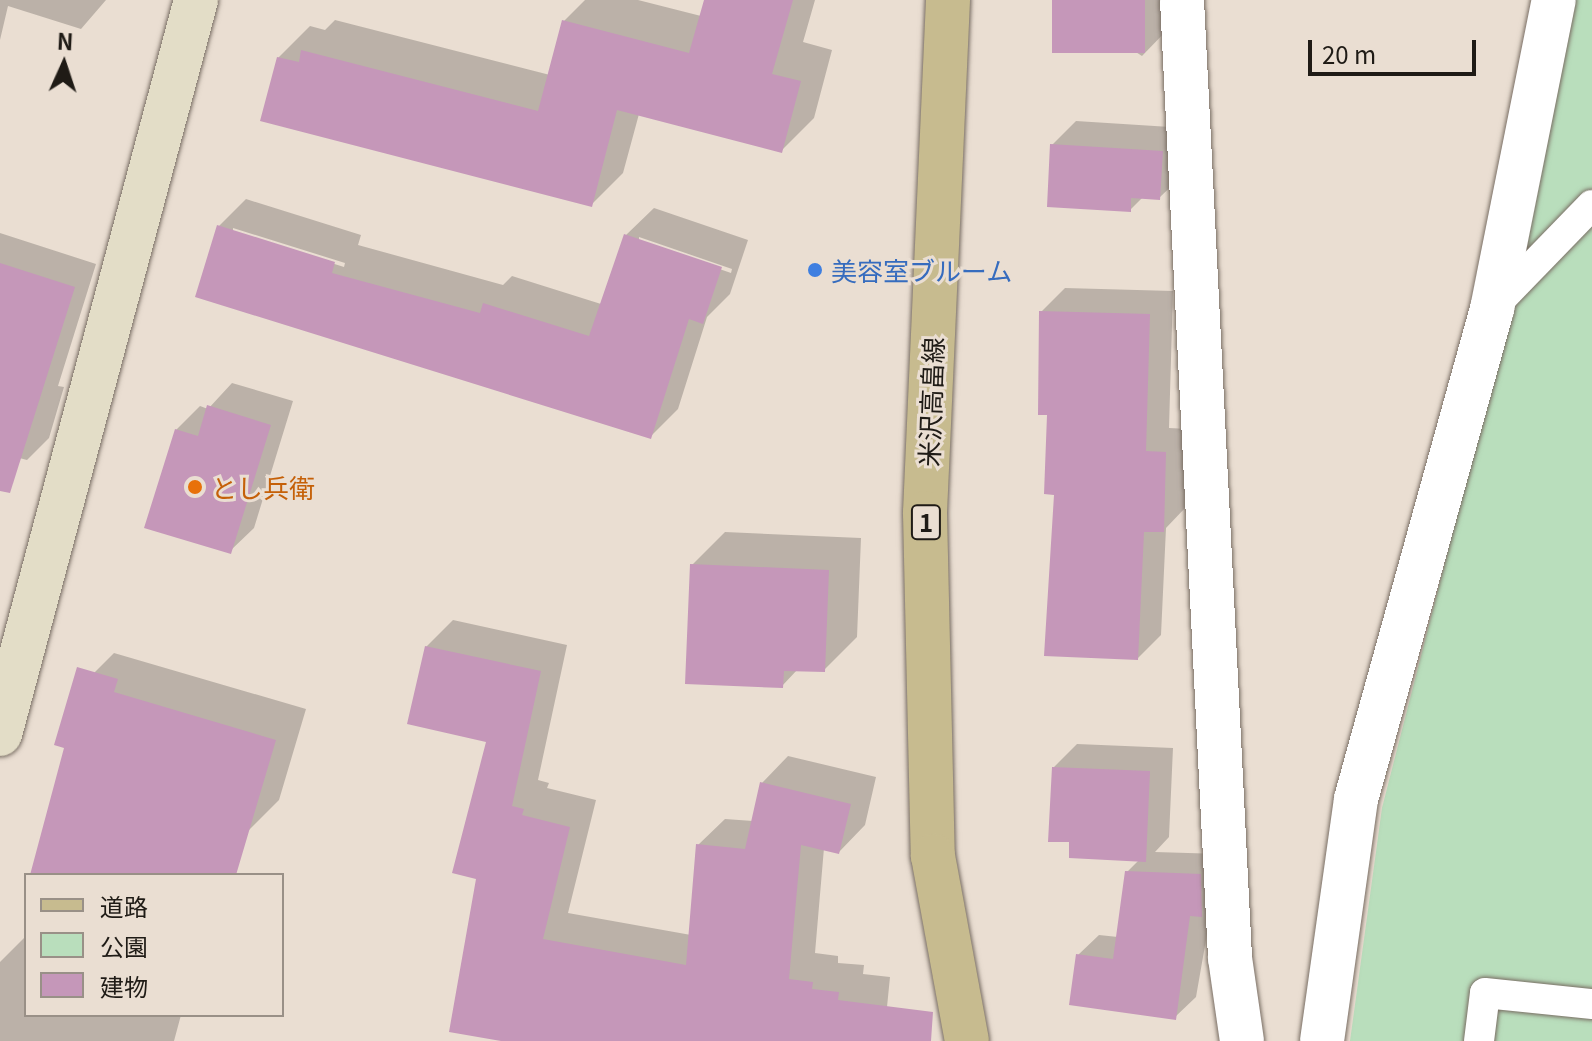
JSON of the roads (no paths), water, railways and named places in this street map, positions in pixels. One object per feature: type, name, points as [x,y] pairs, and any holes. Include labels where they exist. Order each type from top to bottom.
[{"type":"main road","name":"米沢高畠線","points":[[948,0],[925,513],[933,856],[967,1041]]},
{"type":"street","points":[[0,734],[196,0]]},
{"type":"street","points":[[1182,0],[1230,958],[1242,1041]]},
{"type":"street","points":[[1322,1041],[1356,799],[1492,309],[1554,0]]},
{"type":"lane","points":[[1492,309],[1592,205]]},
{"type":"lane","points":[[1479,1041],[1485,993],[1592,1004]]},
{"type":"place","name":"美容室ブルーム","points":[[815,270]]},
{"type":"place","name":"とし兵衛","points":[[195,487]]}]
